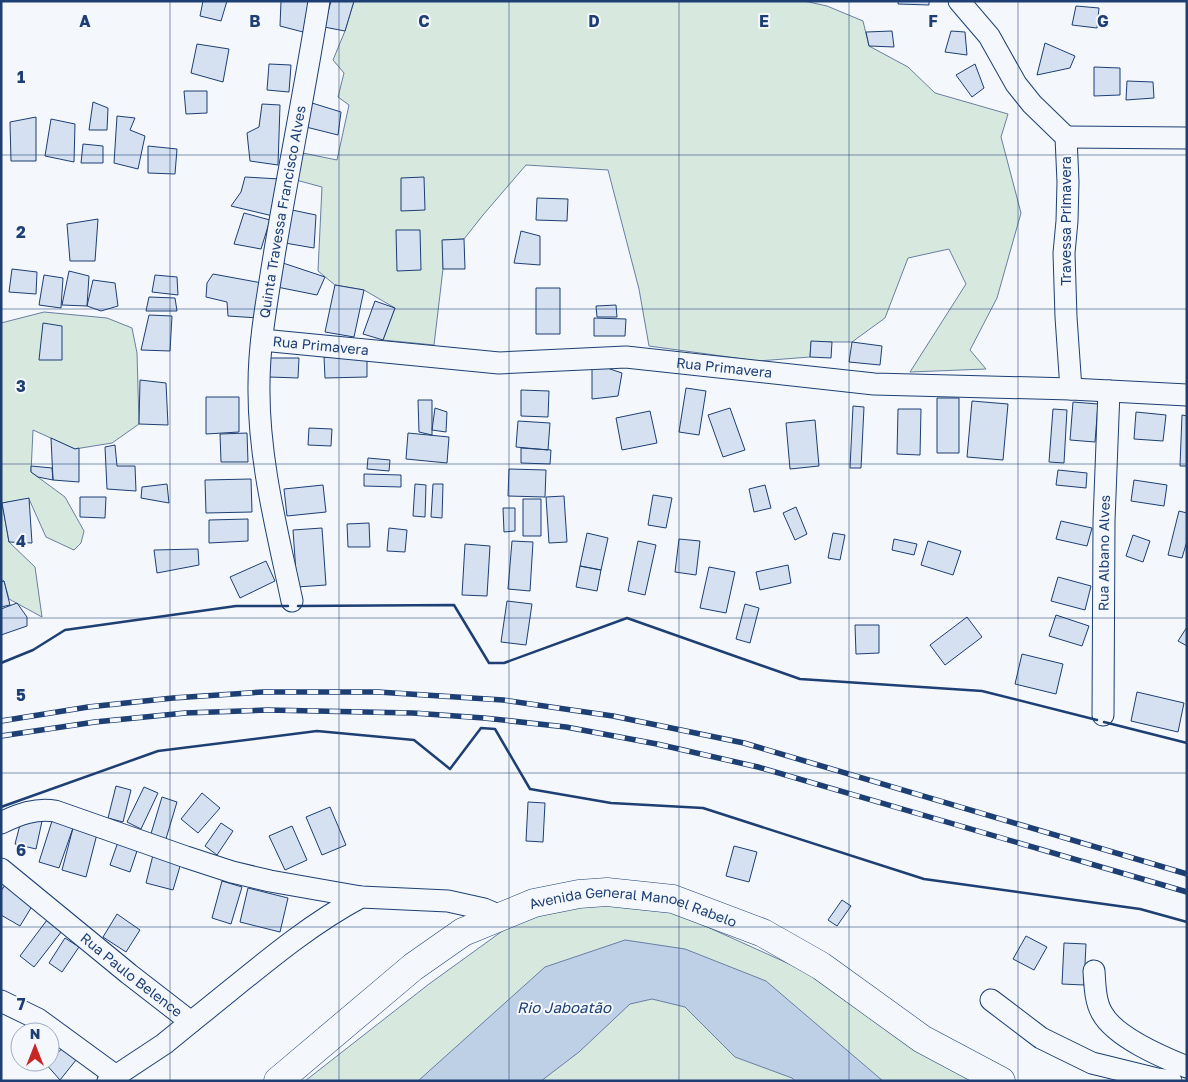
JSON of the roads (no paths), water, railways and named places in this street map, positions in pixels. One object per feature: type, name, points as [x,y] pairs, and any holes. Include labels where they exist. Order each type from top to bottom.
[{"type":"main road","name":"Avenida General Manoel Rabelo","points":[[278,1081],[413,967],[463,932],[504,917],[534,903],[579,894],[607,892],[673,900],[763,933],[822,966],[922,1039],[1001,1081]]},
{"type":"street","name":"Quinta Travessa Francisco Alves","points":[[292,601],[273,515],[262,443],[259,386],[262,340],[280,220],[319,1]]},
{"type":"street","name":"Travessa Primavera","points":[[959,1],[989,36],[1016,84],[1032,104],[1066,136],[1068,182],[1064,262],[1071,389]]},
{"type":"street","points":[[1066,136],[1187,138]]},
{"type":"street","name":"Rua Primavera","points":[[262,340],[499,363],[626,357],[874,384],[1071,389],[1187,395]]},
{"type":"street","name":"Rua Albano Alves","points":[[1103,715],[1104,521],[1109,391]]},
{"type":"street","points":[[1,823],[27,812],[55,811],[232,872],[270,881],[361,897],[448,901],[484,909],[504,917]]},
{"type":"street","name":"Rua Paulo Belence","points":[[1,869],[129,974],[191,1022],[316,924],[361,897]]},
{"type":"street","points":[[1094,971],[1098,1006],[1106,1019],[1122,1033],[1154,1053],[1187,1067]]},
{"type":"street","points":[[991,1000],[1042,1038],[1092,1063],[1171,1081]]},
{"type":"street","points":[[1,1001],[38,1019],[112,1078],[164,1044],[191,1022]]},
{"type":"water","name":"Rio Jaboatão","points":[[625,940],[685,949],[766,981],[883,1081],[795,1081],[792,1078],[735,1057],[685,1007],[652,999],[630,1004],[579,1052],[541,1081],[418,1081],[545,967]]},
{"type":"railway","points":[[1,721],[88,707],[173,698],[263,692],[378,692],[503,700],[613,716],[744,743],[1187,874]]},
{"type":"railway","points":[[1,736],[95,722],[185,713],[267,710],[413,713],[566,727],[657,744],[758,767],[1187,892]]}]
